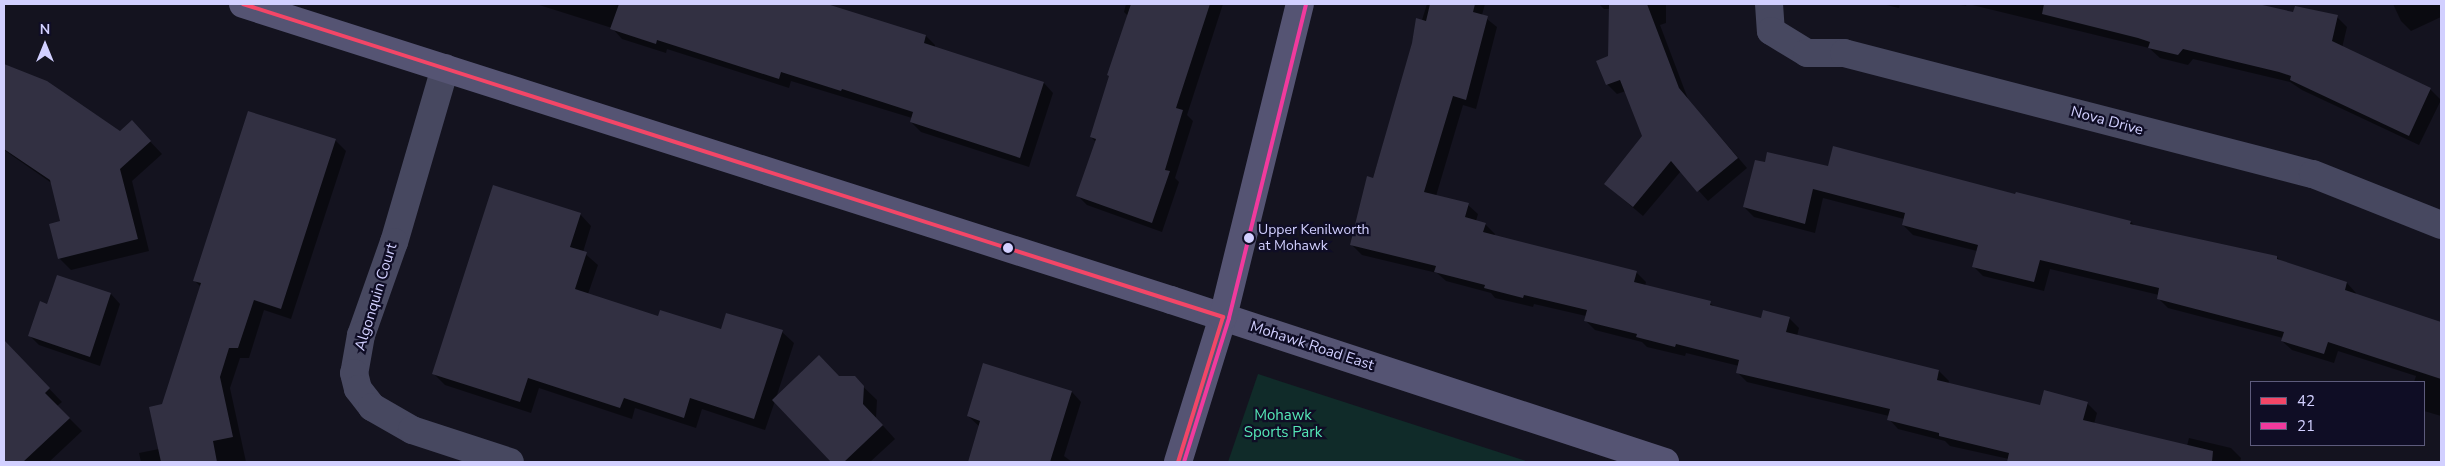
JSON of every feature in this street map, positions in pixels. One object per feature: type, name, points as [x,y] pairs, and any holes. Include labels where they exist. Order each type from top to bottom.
[{"type":"main road","name":"Mohawk Road East","points":[[243,4],[1223,317],[1665,462]]},
{"type":"main road","points":[[1178,462],[1223,317],[1300,4]]},
{"type":"street","name":"Nova Drive","points":[[1769,4],[1771,31],[1807,52],[1844,53],[2312,174],[2441,225]]},
{"type":"street","name":"Algonquin Court","points":[[445,68],[394,242],[361,335],[354,374],[358,389],[372,407],[412,430],[510,462]]},
{"type":"green space","name":"Mohawk Sports Park","points":[[1258,374],[1529,462],[1228,462]]},
{"type":"building","points":[[619,4],[827,4],[926,35],[924,43],[1044,82],[1020,158],[910,122],[913,112],[842,89],[841,91],[781,72],[779,79],[657,40],[656,44],[610,29]]},
{"type":"building","points":[[1131,4],[1210,4],[1176,108],[1183,110],[1165,170],[1170,171],[1152,223],[1076,196],[1096,139],[1090,137],[1109,76],[1107,75]]},
{"type":"building","points":[[1430,4],[1475,4],[1473,12],[1488,16],[1466,100],[1453,96],[1424,192],[1469,203],[1465,217],[1486,223],[1483,232],[1637,271],[1634,282],[1711,301],[1710,305],[1761,318],[1763,310],[1790,317],[1786,332],[1939,370],[1937,380],[2040,405],[2044,390],[2088,402],[2083,420],[2213,451],[2212,462],[2007,462],[2009,453],[1939,436],[1939,433],[1887,420],[1890,409],[1736,373],[1739,360],[1676,344],[1675,347],[1636,337],[1637,334],[1584,321],[1587,310],[1524,295],[1523,298],[1484,288],[1485,285],[1434,272],[1436,266],[1350,245],[1367,176],[1373,178],[1412,43],[1416,18],[1426,21]]},
{"type":"building","points":[[1609,4],[1647,4],[1679,88],[1738,158],[1697,192],[1671,161],[1633,207],[1604,184],[1642,136],[1620,80],[1606,85],[1596,61],[1608,56]]},
{"type":"building","points":[[2044,4],[2258,4],[2293,12],[2295,6],[2338,15],[2332,41],[2431,88],[2409,136],[2290,80],[2291,76],[2183,49],[2178,55],[2148,48],[2150,42],[2138,38],[2042,14]]},
{"type":"building","points":[[4,64],[47,81],[120,131],[132,120],[151,141],[120,169],[138,239],[58,259],[49,224],[60,221],[50,180],[4,149]]},
{"type":"building","points":[[248,111],[336,139],[281,309],[254,300],[238,348],[229,348],[220,377],[233,437],[213,441],[217,462],[161,462],[149,407],[162,404],[201,283],[193,281]]},
{"type":"building","points":[[1833,146],[2015,194],[2016,192],[2131,221],[2130,224],[2277,256],[2277,259],[2347,282],[2345,290],[2441,322],[2441,379],[2328,342],[2324,354],[2281,341],[2284,332],[2157,299],[2159,288],[2040,260],[2034,282],[1972,267],[1978,245],[1902,225],[1905,213],[1813,189],[1805,224],[1743,207],[1755,160],[1765,162],[1767,152],[1828,166]]},
{"type":"building","points":[[493,185],[581,213],[570,247],[587,252],[575,289],[658,316],[660,310],[721,329],[726,313],[783,330],[754,419],[690,398],[684,418],[624,398],[620,408],[528,378],[520,402],[432,374]]},
{"type":"building","points":[[57,275],[111,293],[90,357],[28,336],[40,301],[47,304]]},
{"type":"building","points":[[4,340],[50,388],[45,393],[70,418],[23,462],[4,462]]},
{"type":"building","points":[[819,355],[839,376],[855,376],[864,386],[863,404],[883,425],[844,462],[831,462],[772,400]]},
{"type":"building","points":[[983,363],[1072,391],[1050,462],[968,462],[980,421],[967,416]]},
{"type":"transit line","name":"42","points":[[243,4],[1223,317],[1178,462]]},
{"type":"transit line","name":"21","points":[[1184,462],[1229,318],[1306,5]]},
{"type":"place","name":"Upper Kenilworth at Mohawk","points":[[1249,238]]}]
